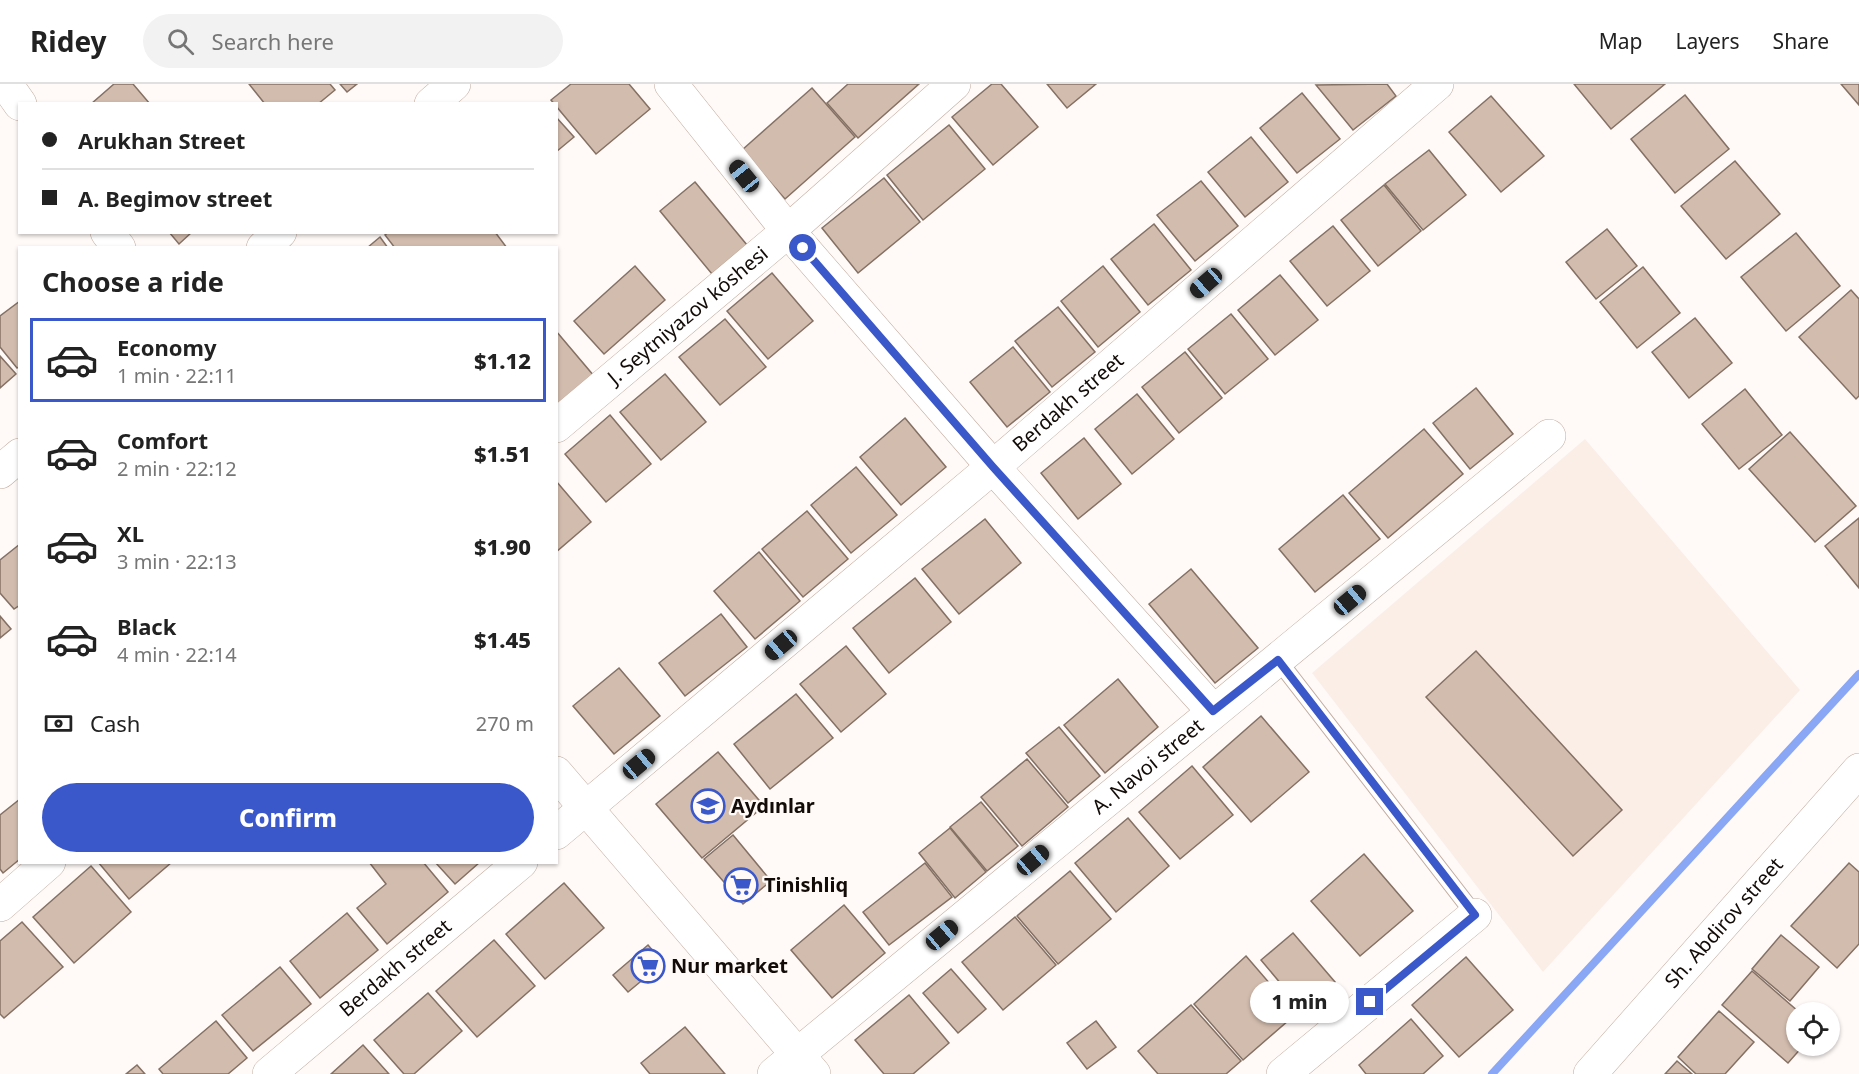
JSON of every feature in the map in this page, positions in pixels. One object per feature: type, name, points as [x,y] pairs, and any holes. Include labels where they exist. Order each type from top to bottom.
[{"type":"street","points":[[6,84],[19,102]]},
{"type":"street","points":[[433,102],[454,84]]},
{"type":"street","points":[[671,84],[788,231],[993,467],[1213,711]]},
{"type":"street","name":"J. Seytniyazov kóshesi","points":[[558,424],[788,231],[954,84]]},
{"type":"street","name":"Berdakh street","points":[[558,831],[993,467],[1437,84]]},
{"type":"street","points":[[265,246],[278,234]]},
{"type":"street","name":"A. Navoi street","points":[[795,1068],[1213,711],[1278,660],[1549,435]]},
{"type":"street","points":[[0,472],[18,457]]},
{"type":"street","name":"Sh. Abdirov street","points":[[1590,1074],[1859,770]]},
{"type":"street","points":[[558,775],[795,1068]]},
{"type":"street","points":[[0,905],[47,864]]},
{"type":"street","name":"Berdakh street","points":[[269,1074],[519,864]]},
{"type":"street","points":[[1283,1074],[1475,915]]},
{"type":"lane","points":[[1278,660],[1475,915]]},
{"type":"shaded area","points":[[1585,439],[1800,690],[1543,972],[1312,673]]},
{"type":"building","points":[[114,84],[133,84],[148,102],[93,102]]},
{"type":"building","points":[[249,84],[330,84],[335,90],[320,102],[263,102]]},
{"type":"building","points":[[340,84],[357,84],[347,92]]},
{"type":"building","points":[[571,84],[629,84],[650,109],[596,154],[558,108],[558,102],[551,100]]},
{"type":"building","points":[[848,84],[919,84],[858,138],[827,103]]},
{"type":"building","points":[[992,84],[1001,84],[1038,127],[993,165],[952,117]]},
{"type":"building","points":[[1047,84],[1096,84],[1067,108]]},
{"type":"building","points":[[1387,84],[1396,96],[1353,130],[1316,85]]},
{"type":"building","points":[[1574,84],[1665,84],[1611,129]]},
{"type":"building","points":[[1841,84],[1859,84],[1859,105]]},
{"type":"building","points":[[812,88],[855,137],[785,199],[742,150]]},
{"type":"building","points":[[1302,93],[1340,139],[1297,173],[1260,128]]},
{"type":"building","points":[[1685,95],[1729,149],[1675,193],[1631,139]]},
{"type":"building","points":[[1491,96],[1544,156],[1501,192],[1449,132]]},
{"type":"building","points":[[558,119],[574,137],[558,150]]},
{"type":"building","points":[[949,125],[985,169],[923,220],[887,175]]},
{"type":"building","points":[[1251,137],[1288,182],[1245,217],[1208,172]]},
{"type":"building","points":[[1429,150],[1466,195],[1423,230],[1385,184]]},
{"type":"building","points":[[1735,161],[1780,214],[1726,259],[1681,206]]},
{"type":"building","points":[[884,178],[920,222],[858,273],[822,228]]},
{"type":"building","points":[[1201,181],[1238,226],[1195,261],[1157,215]]},
{"type":"building","points":[[695,182],[747,245],[712,274],[660,211]]},
{"type":"building","points":[[1384,185],[1421,231],[1378,266],[1341,220]]},
{"type":"building","points":[[1154,224],[1191,270],[1148,305],[1111,259]]},
{"type":"building","points":[[1333,226],[1370,271],[1327,306],[1290,261]]},
{"type":"building","points":[[1607,229],[1637,266],[1596,299],[1566,262]]},
{"type":"building","points":[[1796,233],[1840,286],[1786,331],[1741,277]]},
{"type":"building","points":[[171,234],[190,234],[179,244]]},
{"type":"building","points":[[496,234],[506,246],[393,246],[385,235]]},
{"type":"building","points":[[380,237],[387,246],[369,246]]},
{"type":"building","points":[[635,266],[665,300],[604,354],[574,321]]},
{"type":"building","points":[[1103,266],[1140,312],[1098,347],[1061,301]]},
{"type":"building","points":[[1643,267],[1680,313],[1637,348],[1600,302]]},
{"type":"building","points":[[772,273],[813,321],[768,359],[727,311]]},
{"type":"building","points":[[1280,275],[1318,320],[1275,355],[1238,310]]},
{"type":"building","points":[[1851,290],[1859,299],[1859,396],[1856,399],[1799,337]]},
{"type":"building","points":[[18,302],[17,368],[0,347],[0,316]]},
{"type":"building","points":[[1058,307],[1095,352],[1052,387],[1015,341]]},
{"type":"building","points":[[1231,314],[1268,359],[1225,394],[1188,349]]},
{"type":"building","points":[[1695,318],[1732,363],[1689,398],[1652,352]]},
{"type":"building","points":[[725,319],[766,367],[720,405],[679,357]]},
{"type":"building","points":[[558,333],[594,376],[558,404]]},
{"type":"building","points":[[1013,347],[1050,392],[1007,427],[970,382]]},
{"type":"building","points":[[1185,352],[1222,398],[1179,433],[1142,387]]},
{"type":"building","points":[[0,356],[16,374],[0,388]]},
{"type":"building","points":[[665,374],[706,422],[661,460],[620,412]]},
{"type":"building","points":[[1476,388],[1513,434],[1470,469],[1433,423]]},
{"type":"building","points":[[1745,389],[1782,435],[1739,469],[1702,424]]},
{"type":"building","points":[[1137,394],[1174,439],[1132,474],[1095,429]]},
{"type":"building","points":[[610,415],[651,464],[606,502],[565,454]]},
{"type":"building","points":[[905,418],[946,467],[901,505],[860,457]]},
{"type":"building","points":[[1424,429],[1463,474],[1388,538],[1349,493]]},
{"type":"building","points":[[1790,432],[1856,506],[1815,542],[1749,469]]},
{"type":"building","points":[[1084,438],[1121,484],[1078,519],[1041,473]]},
{"type":"building","points":[[856,467],[897,515],[851,553],[811,505]]},
{"type":"building","points":[[558,483],[591,522],[558,550]]},
{"type":"building","points":[[1343,495],[1380,539],[1315,592],[1279,549]]},
{"type":"building","points":[[807,511],[848,559],[803,597],[762,549]]},
{"type":"building","points":[[1859,518],[1859,588],[1825,546]]},
{"type":"building","points":[[985,519],[1021,563],[959,614],[922,569]]},
{"type":"building","points":[[18,546],[18,606],[14,609],[0,593],[0,560]]},
{"type":"building","points":[[759,552],[800,601],[755,639],[714,591]]},
{"type":"building","points":[[1191,569],[1258,648],[1215,683],[1149,604]]},
{"type":"building","points":[[915,578],[951,622],[889,673],[853,628]]},
{"type":"building","points":[[721,614],[747,647],[685,696],[659,663]]},
{"type":"building","points":[[0,616],[11,629],[0,638]]},
{"type":"building","points":[[846,646],[886,694],[841,732],[800,684]]},
{"type":"building","points":[[1476,651],[1622,810],[1573,856],[1426,697]]},
{"type":"building","points":[[619,668],[660,716],[614,754],[573,706]]},
{"type":"building","points":[[1118,679],[1158,727],[1105,773],[1064,725]]},
{"type":"building","points":[[796,694],[833,738],[770,789],[734,744]]},
{"type":"building","points":[[1261,716],[1309,772],[1251,822],[1203,767]]},
{"type":"building","points":[[1059,727],[1100,776],[1068,803],[1026,753]]},
{"type":"building","points":[[718,752],[764,806],[702,858],[656,804]]},
{"type":"building","points":[[1027,759],[1068,807],[1022,846],[981,797]]},
{"type":"building","points":[[1192,766],[1233,815],[1180,859],[1139,812]]},
{"type":"building","points":[[18,801],[18,861],[3,873],[0,869],[0,815]]},
{"type":"building","points":[[981,802],[1018,846],[987,871],[950,827]]},
{"type":"building","points":[[1128,818],[1169,866],[1116,912],[1075,863]]},
{"type":"building","points":[[950,828],[986,872],[955,898],[919,853]]},
{"type":"building","points":[[733,835],[771,881],[743,904],[704,859]]},
{"type":"building","points":[[1364,854],[1413,911],[1360,956],[1311,901]]},
{"type":"building","points":[[925,863],[952,897],[889,945],[863,912]]},
{"type":"building","points":[[1849,863],[1859,872],[1859,944],[1837,968],[1791,926]]},
{"type":"building","points":[[100,864],[170,864],[129,899]]},
{"type":"building","points":[[371,864],[425,864],[448,892],[387,944],[357,908],[386,884]]},
{"type":"building","points":[[437,864],[478,864],[455,884]]},
{"type":"building","points":[[91,866],[131,912],[74,963],[33,917]]},
{"type":"building","points":[[1070,871],[1111,919],[1058,964],[1017,916]]},
{"type":"building","points":[[564,883],[604,928],[545,979],[506,934]]},
{"type":"building","points":[[844,905],[885,953],[832,998],[791,950]]},
{"type":"building","points":[[347,913],[378,950],[320,998],[290,961]]},
{"type":"building","points":[[1015,917],[1056,965],[1003,1010],[962,962]]},
{"type":"building","points":[[22,922],[63,967],[4,1018],[0,1014],[0,941]]},
{"type":"building","points":[[1293,933],[1335,982],[1302,1009],[1261,960]]},
{"type":"building","points":[[1781,935],[1819,967],[1790,1001],[1752,969]]},
{"type":"building","points":[[494,940],[535,986],[477,1037],[436,991]]},
{"type":"building","points":[[648,945],[663,963],[628,992],[613,975]]},
{"type":"building","points":[[1246,956],[1296,1014],[1243,1060],[1194,1004]]},
{"type":"building","points":[[1466,957],[1513,1010],[1459,1057],[1412,1005]]},
{"type":"building","points":[[280,967],[311,1004],[253,1051],[222,1015]]},
{"type":"building","points":[[951,969],[986,1009],[958,1033],[923,993]]},
{"type":"building","points":[[1752,971],[1788,1002],[1786,1056],[1794,1056],[1788,1063],[1722,1005]]},
{"type":"building","points":[[428,993],[462,1031],[414,1074],[404,1074],[374,1040]]},
{"type":"building","points":[[909,995],[949,1043],[913,1074],[884,1074],[855,1040]]},
{"type":"building","points":[[1191,1005],[1241,1061],[1226,1074],[1158,1074],[1138,1051]]},
{"type":"building","points":[[1719,1011],[1754,1042],[1725,1074],[1696,1074],[1678,1057]]},
{"type":"building","points":[[1411,1019],[1443,1056],[1423,1074],[1366,1074],[1359,1065]]},
{"type":"building","points":[[216,1021],[247,1058],[228,1074],[163,1074],[159,1069]]},
{"type":"building","points":[[1096,1021],[1116,1047],[1087,1069],[1067,1043]]},
{"type":"building","points":[[685,1027],[725,1074],[650,1074],[641,1063]]},
{"type":"building","points":[[363,1045],[389,1074],[331,1074]]},
{"type":"building","points":[[1677,1061],[1692,1074],[1665,1074]]},
{"type":"building","points":[[137,1065],[145,1074],[126,1074]]},
{"type":"waterway","points":[[1492,1074],[1859,674]]},
{"type":"place","name":"Aydınlar","points":[[708,806]]},
{"type":"place","name":"Tinishliq","points":[[741,885]]},
{"type":"place","name":"Nur market","points":[[648,966]]},
{"type":"route","points":[[803,248],[993,467],[1213,711],[1278,660],[1475,915],[1370,1002]]}]
